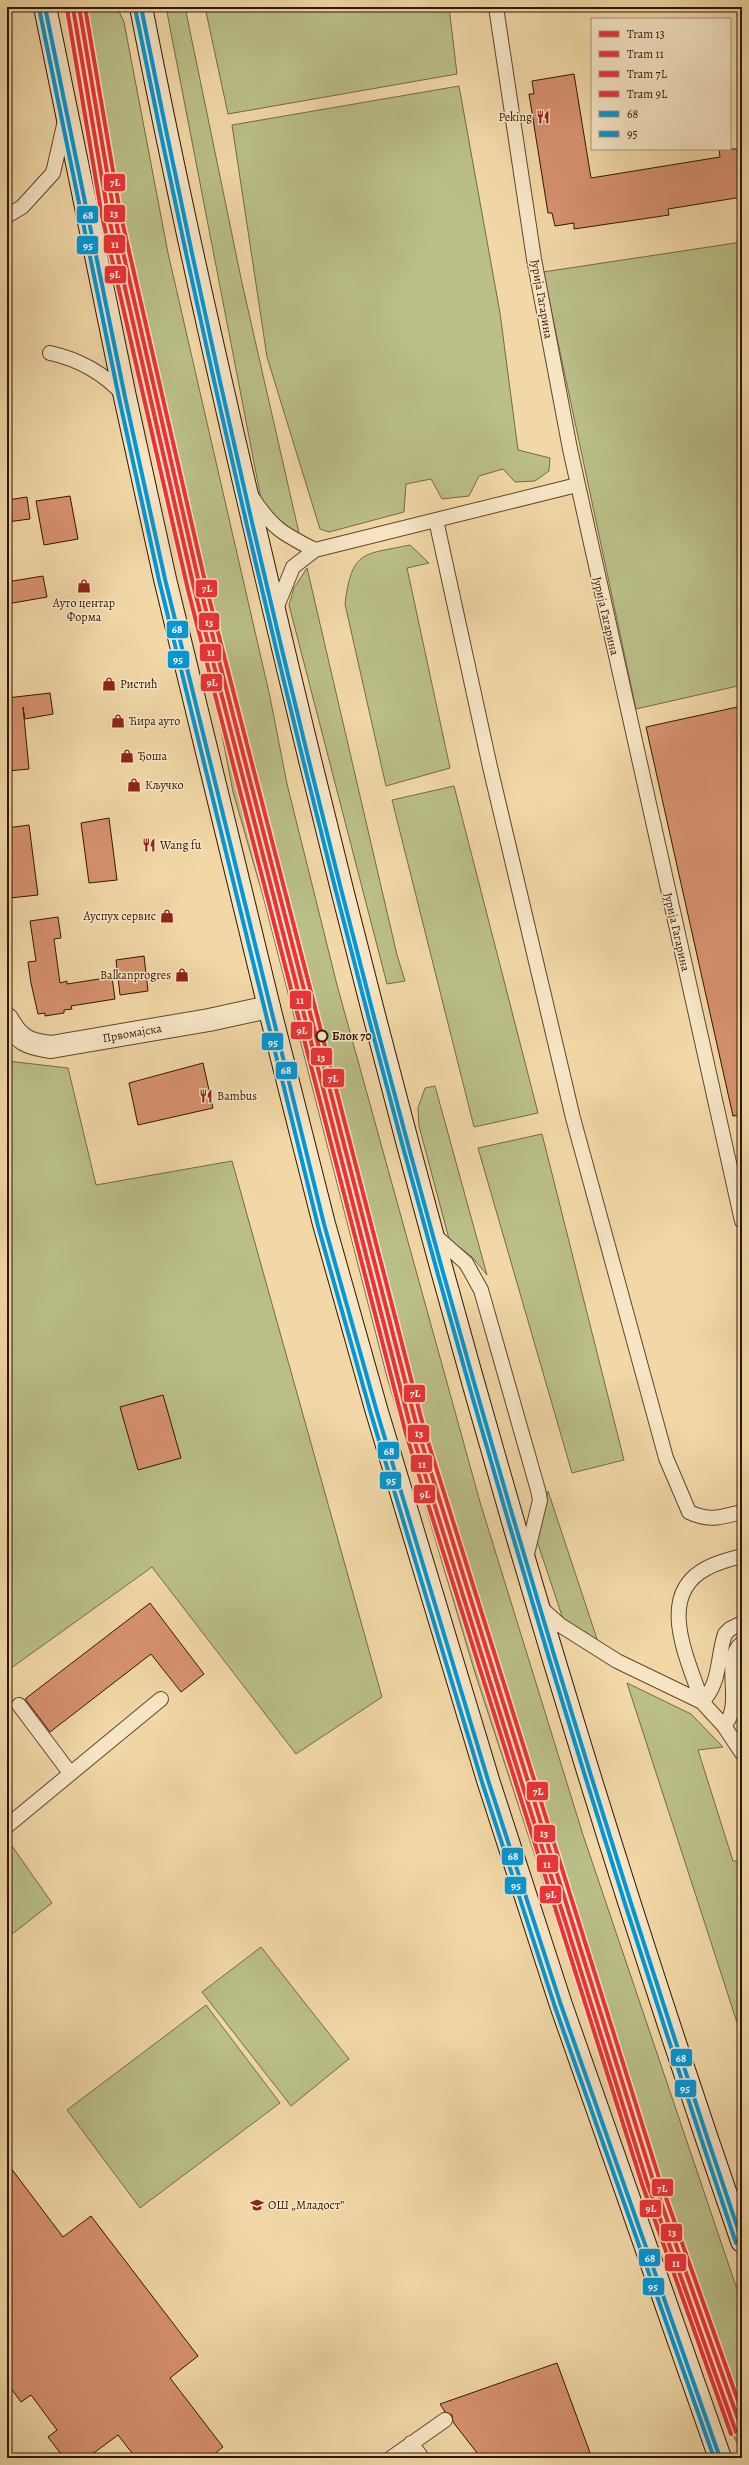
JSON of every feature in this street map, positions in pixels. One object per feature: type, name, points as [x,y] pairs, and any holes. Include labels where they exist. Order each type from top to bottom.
[{"type":"main road","points":[[45,7],[125,397],[165,579],[269,1007],[324,1224],[377,1412],[488,1780],[561,2004],[720,2458]]},
{"type":"main road","points":[[141,7],[176,184],[323,819],[431,1232],[537,1604],[632,1911],[742,2241]]},
{"type":"main road","name":"Првомајска","points":[[7,1019],[17,1034],[31,1044],[51,1047],[209,1020],[269,1007]]},
{"type":"lane","name":"Јурија Гагарина","points":[[496,7],[534,259],[577,485],[742,1221]]},
{"type":"lane","points":[[7,216],[22,207],[53,173],[66,114]]},
{"type":"lane","points":[[50,353],[71,357],[94,370],[116,386],[125,397]]},
{"type":"lane","points":[[274,612],[293,567],[315,550],[577,485]]},
{"type":"lane","points":[[245,487],[267,520],[286,536],[315,550]]},
{"type":"lane","points":[[436,520],[490,767],[571,1110],[666,1458],[689,1512],[702,1519],[717,1518],[742,1512]]},
{"type":"lane","points":[[431,1232],[466,1263],[481,1290],[538,1490],[540,1500],[525,1564]]},
{"type":"lane","points":[[702,1702],[683,1644],[678,1624],[678,1608],[684,1591],[695,1576],[717,1563],[742,1556]]},
{"type":"lane","points":[[537,1604],[560,1625],[617,1661],[702,1702],[724,1726],[742,1753]]},
{"type":"lane","points":[[702,1702],[712,1690],[716,1680],[725,1634],[730,1628],[742,1623]]},
{"type":"lane","points":[[724,1726],[732,1709],[733,1660],[742,1643]]},
{"type":"lane","points":[[7,1826],[161,1699]]},
{"type":"lane","points":[[19,1706],[70,1773]]},
{"type":"lane","points":[[391,2458],[445,2420]]},
{"type":"lane","points":[[411,2443],[422,2458]]},
{"type":"green space","points":[[65,7],[117,7],[124,22],[168,253],[270,697],[287,784],[337,985],[480,1502],[583,1835],[742,2304],[742,2453],[723,2415],[663,2246],[475,1673],[387,1377],[263,896],[233,792],[219,719],[98,187]]},
{"type":"green space","points":[[166,7],[185,7],[242,283],[299,533],[285,529],[262,504]]},
{"type":"green space","points":[[205,7],[449,7],[457,74],[228,114]]},
{"type":"green space","points":[[459,86],[500,313],[518,450],[550,458],[549,471],[535,481],[515,482],[503,469],[479,476],[469,496],[442,499],[431,479],[406,484],[404,512],[329,532],[320,529],[267,357],[232,125]]},
{"type":"green space","points":[[742,242],[742,685],[636,709],[543,272]]},
{"type":"green space","points":[[410,545],[429,563],[407,568],[450,768],[386,786],[345,604],[351,573],[356,564],[362,558],[381,551]]},
{"type":"green space","points":[[307,568],[397,955],[405,981],[387,984],[289,605],[294,588]]},
{"type":"green space","points":[[454,786],[538,1113],[474,1127],[392,800]]},
{"type":"green space","points":[[7,1061],[68,1068],[96,1185],[232,1161],[382,1697],[296,1754],[152,1567],[7,1671]]},
{"type":"green space","points":[[435,1086],[487,1275],[472,1257],[449,1239],[419,1126],[418,1108],[425,1088]]},
{"type":"green space","points":[[542,1134],[624,1460],[572,1473],[478,1148]]},
{"type":"green space","points":[[548,1491],[599,1645],[563,1619],[536,1538],[543,1517]]},
{"type":"green space","points":[[627,1683],[691,1714],[723,1747],[698,1750],[733,1861],[742,1861],[742,2038]]},
{"type":"green space","points":[[7,1839],[52,1903],[7,1938]]},
{"type":"green space","points":[[261,1947],[349,2059],[291,2106],[202,1992]]},
{"type":"green space","points":[[206,2005],[280,2103],[140,2208],[67,2110]]},
{"type":"building","points":[[574,74],[591,178],[720,157],[719,150],[742,149],[742,197],[668,209],[669,215],[574,229],[574,223],[555,226],[552,213],[548,213],[529,94],[534,94],[532,81]]},
{"type":"building","points":[[70,496],[78,539],[44,545],[36,501]]},
{"type":"building","points":[[27,497],[30,519],[7,522],[7,500]]},
{"type":"building","points":[[43,576],[47,597],[7,604],[7,582]]},
{"type":"building","points":[[50,693],[53,714],[25,719],[23,707],[29,769],[7,771],[7,698]]},
{"type":"building","points":[[742,706],[742,1115],[733,1116],[646,727]]},
{"type":"building","points":[[109,818],[117,880],[89,883],[81,823]]},
{"type":"building","points":[[29,825],[38,895],[10,898],[7,876],[7,828]]},
{"type":"building","points":[[58,917],[61,938],[54,939],[60,983],[67,981],[67,984],[112,977],[115,999],[71,1006],[72,1009],[64,1010],[64,1013],[45,1016],[45,1013],[38,1014],[28,962],[36,961],[30,921]]},
{"type":"building","points":[[144,956],[148,991],[120,995],[116,960]]},
{"type":"building","points":[[203,1063],[213,1108],[138,1125],[129,1083]]},
{"type":"building","points":[[163,1395],[181,1458],[138,1470],[120,1407]]},
{"type":"building","points":[[150,1603],[204,1674],[181,1692],[151,1654],[50,1732],[25,1699]]},
{"type":"building","points":[[7,2163],[63,2237],[91,2216],[198,2356],[170,2378],[223,2447],[209,2458],[136,2458],[118,2435],[87,2458],[64,2458],[48,2437],[57,2430],[31,2395],[21,2402],[7,2383]]},
{"type":"building","points":[[557,2363],[592,2458],[481,2458],[453,2422],[452,2415],[445,2412],[440,2404]]},
{"type":"tram line","name":"13","points":[[79,7],[114,213],[200,587],[418,1431],[653,2180],[742,2430]]},
{"type":"tram line","name":"7L","points":[[85,7],[120,212],[206,586],[424,1429],[659,2178],[742,2412]]},
{"type":"tram line","name":"11","points":[[73,8],[108,214],[194,588],[412,1433],[647,2182],[736,2432]]},
{"type":"tram line","name":"9L","points":[[67,9],[102,216],[188,590],[406,1434],[642,2184],[731,2434]]},
{"type":"transit line","name":"68","points":[[45,7],[125,397],[165,579],[324,1224],[377,1412],[488,1780],[561,2005],[720,2458]]},
{"type":"transit line","name":"68","points":[[141,7],[200,290],[264,573],[332,854],[405,1134],[483,1413],[565,1690],[651,1966],[742,2241]]},
{"type":"transit line","name":"95","points":[[39,8],[119,398],[159,580],[318,1226],[371,1414],[482,1782],[555,2007],[714,2458]]},
{"type":"transit line","name":"95","points":[[135,8],[194,291],[258,574],[327,855],[400,1135],[477,1414],[559,1692],[645,1968],[736,2243]]},
{"type":"place","name":"Peking","points":[[543,117]]},
{"type":"place","name":"Ауто центар Форма","points":[[84,586]]},
{"type":"place","name":"Ристић","points":[[109,684]]},
{"type":"place","name":"Ћира ауто","points":[[118,721]]},
{"type":"place","name":"Ђоша","points":[[127,756]]},
{"type":"place","name":"Кључко","points":[[134,785]]},
{"type":"place","name":"Wang fu","points":[[149,845]]},
{"type":"place","name":"Ауспух сервис","points":[[167,916]]},
{"type":"place","name":"Balkanprogres","points":[[182,975]]},
{"type":"place","name":"Блок 70","points":[[322,1036]]},
{"type":"place","name":"Bambus","points":[[206,1096]]},
{"type":"place","name":"ОШ „Младост”","points":[[257,2205]]}]
